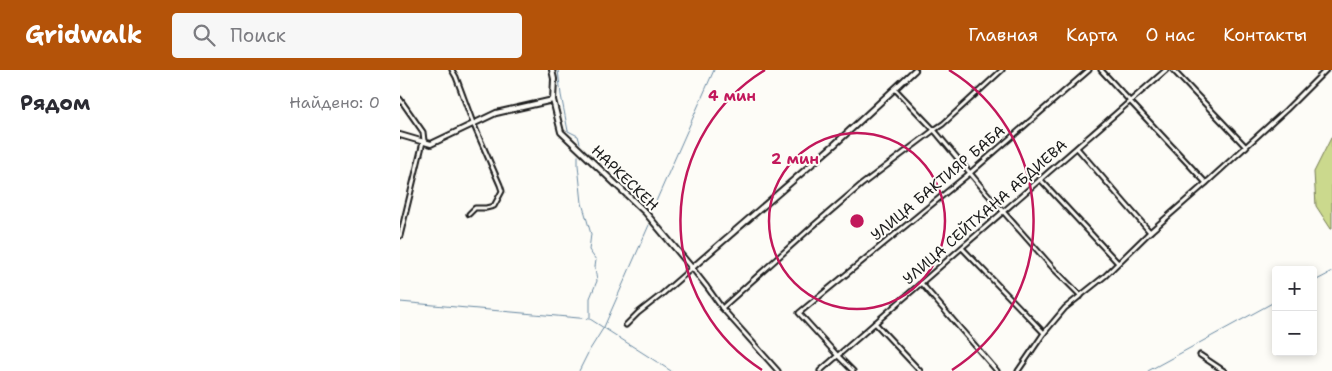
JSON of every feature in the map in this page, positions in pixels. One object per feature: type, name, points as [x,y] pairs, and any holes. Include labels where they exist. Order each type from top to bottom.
[{"type":"street","points":[[452,70],[502,191],[494,206],[474,208],[469,214]]},
{"type":"street","name":"НАРКЕСКЕН","points":[[552,70],[554,79],[553,100],[561,132],[645,212],[692,268]]},
{"type":"street","points":[[626,325],[827,151],[915,70]]},
{"type":"street","points":[[722,308],[861,185],[943,124],[1002,70]]},
{"type":"street","name":"УЛИЦА БАКТИЯР БАБА","points":[[838,356],[799,313],[970,173],[1089,70]]},
{"type":"street","points":[[1101,70],[1206,183]]},
{"type":"street","name":"УЛИЦА СЕЙТХАНА АБДИЕВА","points":[[820,371],[1166,70]]},
{"type":"street","points":[[1173,70],[1246,147]]},
{"type":"street","points":[[1018,371],[1044,333],[1065,308],[1105,276],[1150,232],[1246,147],[1286,110],[1323,71]]},
{"type":"street","points":[[894,88],[934,130],[1053,268],[1081,296]]},
{"type":"street","points":[[400,99],[423,132],[424,142],[400,236]]},
{"type":"street","points":[[400,135],[431,144],[496,113],[553,100]]},
{"type":"street","points":[[1077,148],[1150,232]]},
{"type":"street","points":[[1040,179],[1118,263]]},
{"type":"street","points":[[962,248],[1044,333]]},
{"type":"street","points":[[692,268],[722,308],[778,371]]},
{"type":"street","points":[[921,283],[997,371]]},
{"type":"street","points":[[875,323],[920,371]]},
{"type":"street","points":[[1200,355],[1224,371]]},
{"type":"street","points":[[838,356],[853,371]]},
{"type":"green space","points":[[1332,136],[1331,229],[1316,206],[1314,172]]},
{"type":"waterway","points":[[558,70],[568,131],[578,136],[580,143]]},
{"type":"waterway","points":[[654,206],[714,70]]},
{"type":"waterway","points":[[578,156],[582,203],[591,234],[589,250],[596,260],[597,281],[590,298],[590,318]]},
{"type":"waterway","points":[[579,371],[604,327],[649,225]]},
{"type":"waterway","points":[[1317,280],[1332,272]]},
{"type":"waterway","points":[[400,302],[590,319],[671,371]]},
{"type":"waterway","points":[[1148,371],[1272,303]]}]
